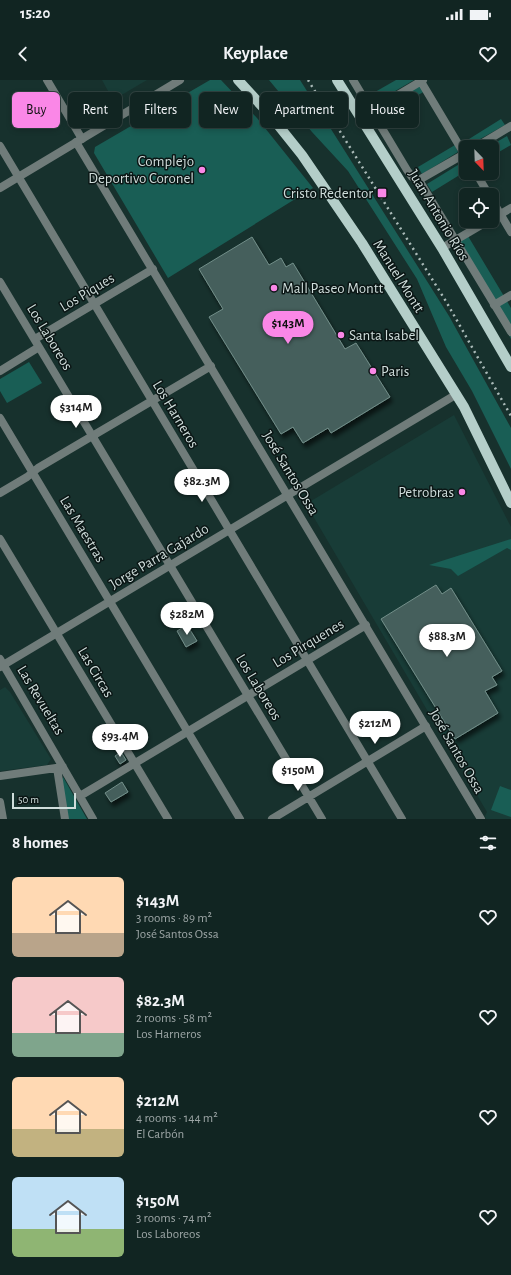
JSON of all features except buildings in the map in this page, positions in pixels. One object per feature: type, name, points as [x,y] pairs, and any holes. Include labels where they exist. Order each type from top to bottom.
[{"type":"main road","name":"Manuel Montt","points":[[238,80],[270,115],[311,168],[359,240],[457,394],[511,503]]},
{"type":"main road","name":"Juan Antonio Ríos","points":[[337,80],[356,108]]},
{"type":"main road","name":"Juan Antonio Ríos","points":[[368,128],[442,248],[511,367]]},
{"type":"street","name":"José Santos Ossa","points":[[47,80],[79,141],[153,269],[481,819]]},
{"type":"street","points":[[0,188],[180,80]]},
{"type":"street","points":[[353,80],[360,92]]},
{"type":"street","points":[[401,92],[421,80],[459,145]]},
{"type":"street","points":[[488,140],[511,126]]},
{"type":"street","points":[[382,128],[407,170],[412,176],[419,180],[511,332]]},
{"type":"street","name":"Los Harneros","points":[[0,146],[402,819]]},
{"type":"street","points":[[419,180],[459,158]]},
{"type":"street","points":[[511,208],[500,214],[511,232]]},
{"type":"street","points":[[442,248],[476,228]]},
{"type":"street","name":"Los Piques","points":[[34,340],[153,269]]},
{"type":"street","name":"Los Laboreos","points":[[0,282],[322,819]]},
{"type":"street","points":[[494,305],[511,295]]},
{"type":"street","points":[[0,371],[39,347]]},
{"type":"street","points":[[0,493],[92,436],[211,366]]},
{"type":"street","name":"Jorge Parra Gajardo","points":[[1,664],[57,633],[457,394]]},
{"type":"street","name":"Las Maestras","points":[[0,418],[240,819]]},
{"type":"street","name":"Las Circas","points":[[0,538],[168,819]]},
{"type":"street","name":"Los Pirquenes","points":[[80,796],[366,624]]},
{"type":"street","name":"Las Revueltas","points":[[1,664],[60,767],[80,796],[93,819]]},
{"type":"street","points":[[272,819],[426,726]]},
{"type":"street","points":[[0,776],[60,767],[65,819]]},
{"type":"street","points":[[0,802],[3,819]]},
{"type":"shaded area","points":[[102,80],[147,80],[122,95],[122,92],[109,92]]},
{"type":"shaded area","points":[[454,415],[511,527],[511,819],[486,819],[485,816],[487,812],[306,504]]},
{"type":"shaded area","points":[[5,687],[10,692],[51,759],[47,765],[0,771],[0,690]]},
{"type":"green space","name":"Complejo Deportivo Coronel","points":[[210,80],[221,80],[232,92],[199,92],[199,128],[252,128],[252,113],[260,122],[260,128],[265,128],[313,188],[168,278],[94,153],[95,147],[130,127],[130,128],[191,128],[191,92],[189,92]]},
{"type":"green space","points":[[269,80],[300,80],[308,92],[279,92]]},
{"type":"green space","points":[[396,80],[414,80],[394,92],[375,92]]},
{"type":"green space","points":[[421,85],[425,91],[419,95],[419,92],[409,92]]},
{"type":"green space","points":[[501,119],[505,125],[478,140],[467,140]]},
{"type":"green space","points":[[309,128],[330,128],[449,316],[511,428],[511,469],[472,391],[446,347],[417,279],[348,171]]},
{"type":"green space","points":[[507,136],[511,145],[499,152],[499,141]]},
{"type":"green space","points":[[455,145],[458,152],[422,174],[418,167]]},
{"type":"green space","points":[[459,164],[459,175],[432,192],[427,184]]},
{"type":"green space","points":[[468,236],[511,308],[511,339],[456,243]]},
{"type":"green space","points":[[29,362],[42,383],[7,403],[0,391],[0,379]]},
{"type":"green space","points":[[511,539],[511,550],[507,548],[458,576],[451,569],[429,565]]},
{"type":"green space","points":[[63,777],[87,819],[68,819],[61,781]]},
{"type":"green space","points":[[500,786],[511,790],[511,817],[491,810]]},
{"type":"railway","points":[[308,80],[447,303],[511,416]]},
{"type":"place","name":"Complejo Deportivo Coronel","points":[[202,170]]},
{"type":"place","name":"Cristo Redentor","points":[[382,193]]},
{"type":"place","name":"Mall Paseo Montt","points":[[274,288]]},
{"type":"place","name":"Santa Isabel","points":[[341,335]]},
{"type":"place","name":"Paris","points":[[373,371]]},
{"type":"place","name":"Petrobras","points":[[462,492]]}]
